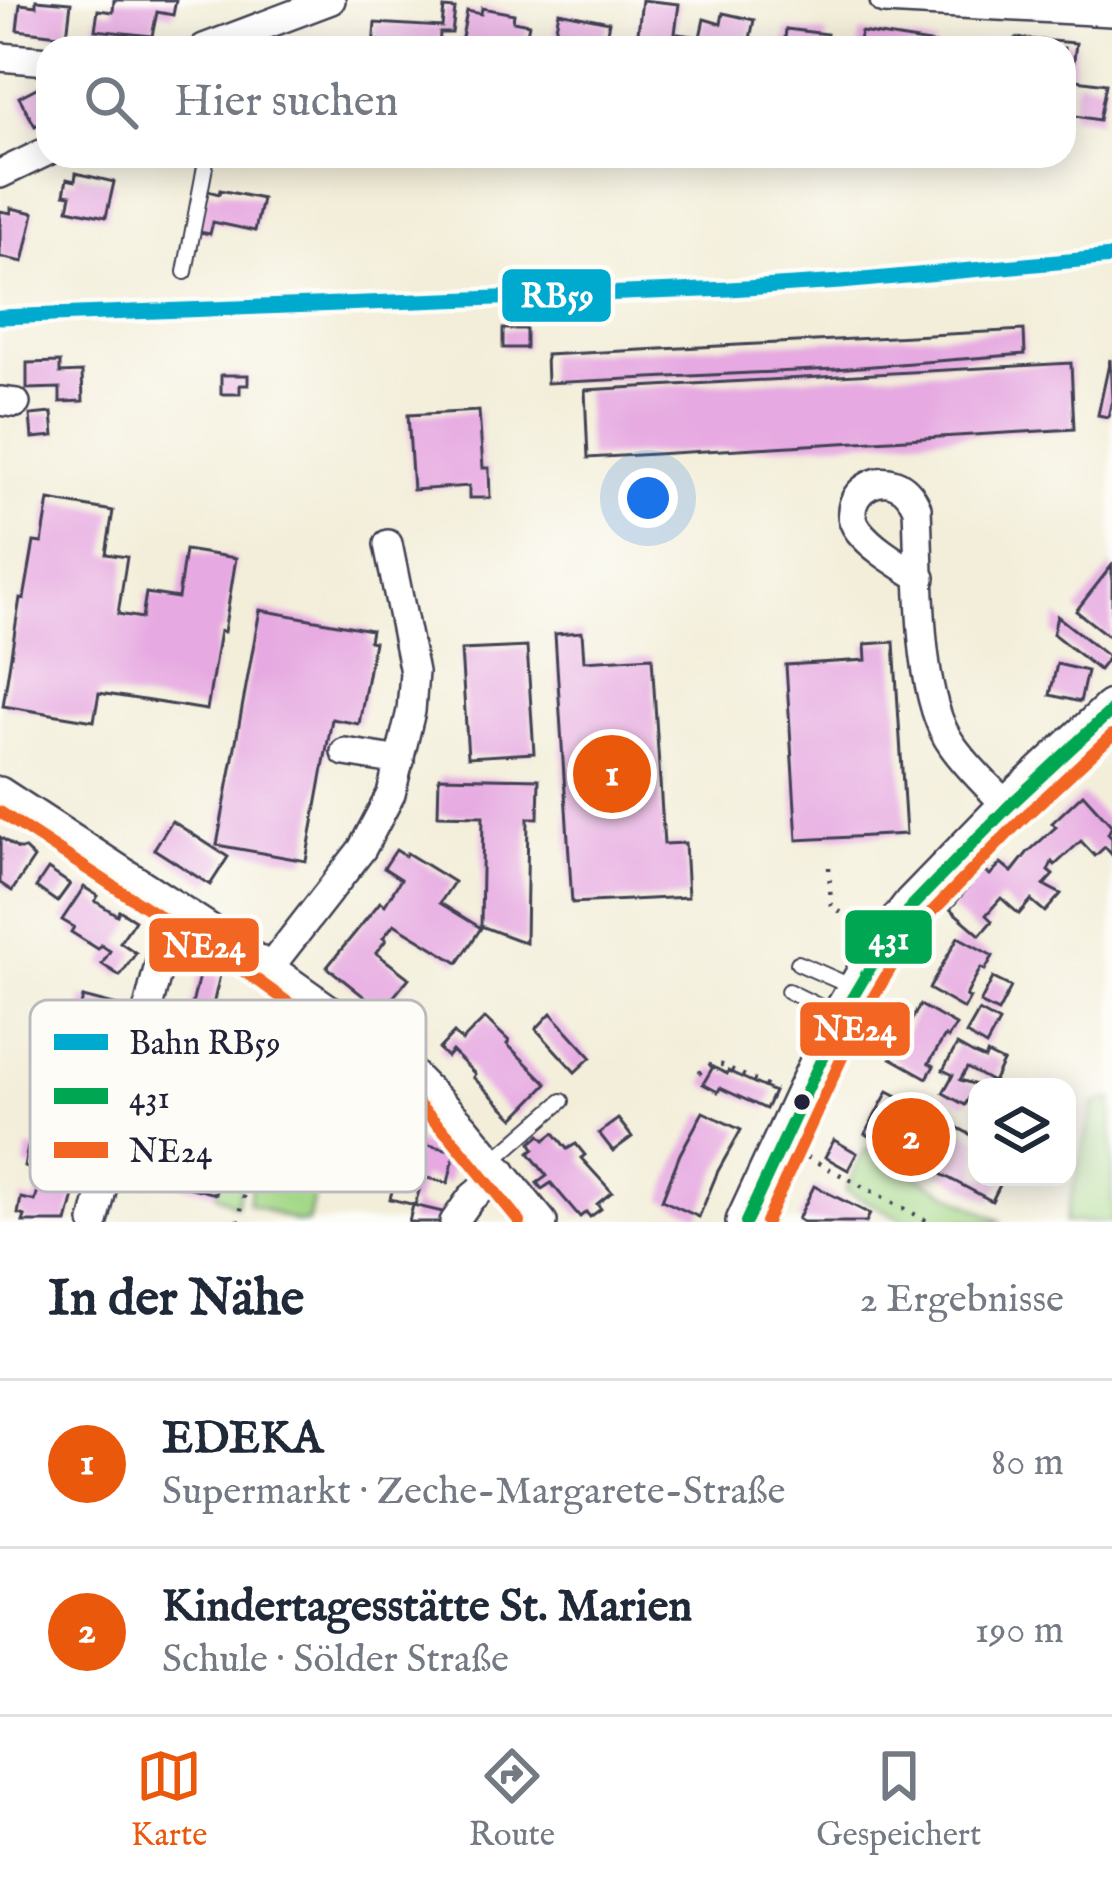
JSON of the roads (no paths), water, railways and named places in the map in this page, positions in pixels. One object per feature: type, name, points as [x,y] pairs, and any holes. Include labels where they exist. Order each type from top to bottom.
[{"type":"main road","points":[[746,1222],[848,1003],[913,905],[1112,710]]},
{"type":"street","points":[[243,36],[331,0]]},
{"type":"street","points":[[884,0],[1112,12]]},
{"type":"street","points":[[0,57],[36,61]]},
{"type":"street","points":[[0,174],[36,157]]},
{"type":"street","points":[[270,967],[362,849],[391,794],[411,711],[414,673],[388,544]]},
{"type":"street","points":[[920,578],[934,711],[950,744],[1008,807]]},
{"type":"street","points":[[344,752],[400,761]]},
{"type":"street","points":[[0,791],[317,1000]]},
{"type":"street","points":[[151,1000],[177,906]]},
{"type":"street","points":[[426,1087],[543,1222]]},
{"type":"street","points":[[454,1222],[497,1166]]},
{"type":"street","points":[[94,1222],[102,1192]]},
{"type":"lane","points":[[184,272],[205,168]]},
{"type":"lane","points":[[798,963],[848,1003]]},
{"type":"lane","points":[[788,991],[848,1003]]},
{"type":"lane","points":[[497,1166],[562,1101]]},
{"type":"rail line","name":"RB59","points":[[0,317],[729,289],[1112,257]]},
{"type":"place","name":"EDEKA","points":[[612,774]]},
{"type":"place","name":"Kindertagesstätte St. Marien","points":[[911,1137]]}]
